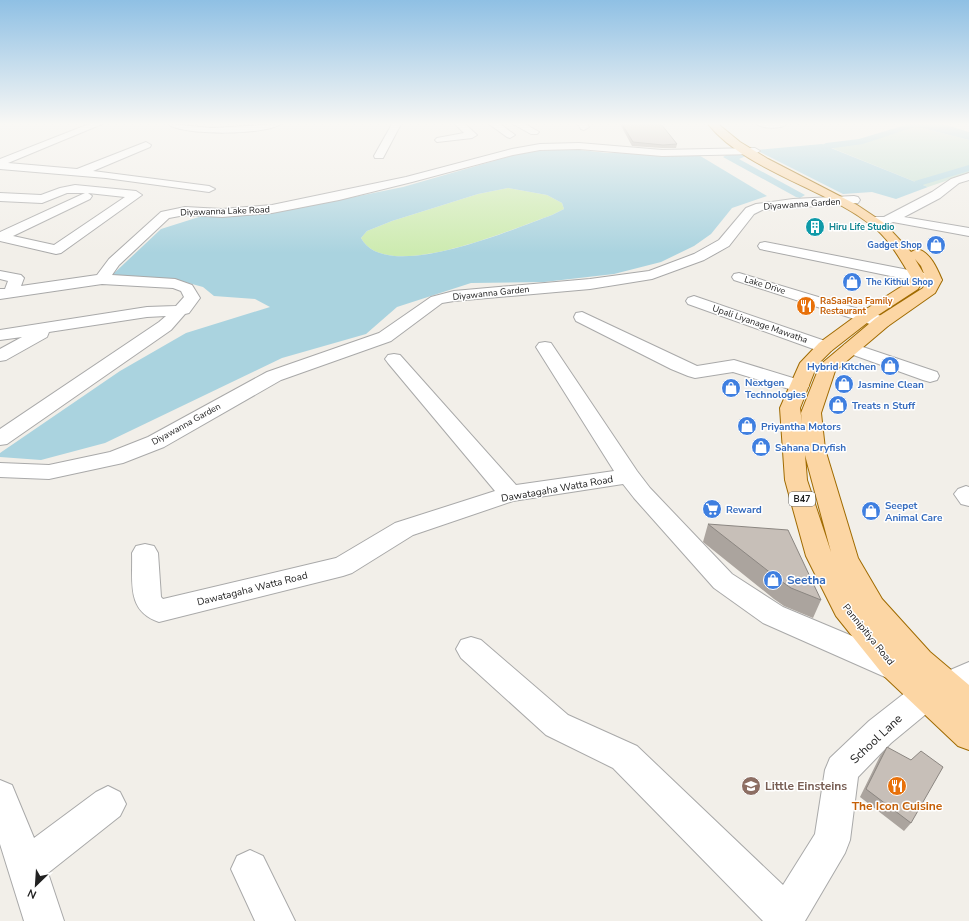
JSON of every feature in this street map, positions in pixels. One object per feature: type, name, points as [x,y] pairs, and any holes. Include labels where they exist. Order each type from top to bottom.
[{"type":"main road","points":[[780,167],[883,220],[912,264],[926,279]]},
{"type":"main road","name":"Pannipitiya Road","points":[[926,279],[913,286],[874,319],[825,346],[809,363],[790,408],[796,480],[819,556],[846,608],[896,668],[947,685],[969,735]]},
{"type":"main road","name":"Pannipitiya Road","points":[[874,319],[852,348],[827,369],[811,413],[814,449],[845,558],[872,607],[920,661],[969,704]]},
{"type":"street","points":[[25,167],[106,175],[209,189]]},
{"type":"street","points":[[77,173],[92,167]]},
{"type":"street","name":"Diyawanna Lake Road","points":[[102,279],[114,262],[165,215],[185,211],[222,213],[272,209],[339,196],[456,167]]},
{"type":"street","points":[[0,197],[42,199],[64,190],[75,188],[106,175]]},
{"type":"street","points":[[883,220],[936,195],[955,181],[969,176]]},
{"type":"street","points":[[955,181],[969,185]]},
{"type":"street","points":[[0,237],[56,250],[136,194],[75,188]]},
{"type":"street","points":[[0,237],[96,191]]},
{"type":"street","name":"Diyawanna Garden","points":[[0,470],[49,472],[115,458],[156,442],[274,376],[386,337],[437,300],[454,296],[590,284],[652,274],[699,257],[724,243],[750,211],[760,207],[793,203],[848,201]]},
{"type":"street","points":[[883,220],[969,232]]},
{"type":"street","points":[[765,246],[926,279]]},
{"type":"street","points":[[0,275],[16,278],[6,293]]},
{"type":"street","name":"Lake Drive","points":[[739,277],[874,319]]},
{"type":"street","points":[[0,439],[166,326],[183,310],[192,298],[187,288],[175,284],[102,279],[6,293]]},
{"type":"street","name":"Upali Liyanage Mawatha","points":[[694,301],[825,346]]},
{"type":"street","points":[[0,335],[147,312],[183,310]]},
{"type":"street","points":[[582,317],[677,366],[695,372],[734,366],[799,386]]},
{"type":"street","points":[[0,356],[51,327]]},
{"type":"street","points":[[545,347],[629,476],[642,493],[722,581],[773,615],[896,668],[920,661]]},
{"type":"street","points":[[852,348],[930,376]]},
{"type":"street","points":[[394,359],[510,494]]},
{"type":"street","name":"Dawatagaha Watta Road","points":[[145,553],[148,602],[159,611],[343,566],[404,529],[510,494],[629,476]]},
{"type":"street","points":[[472,649],[557,725],[625,757],[785,919]]},
{"type":"street","name":"School Lane","points":[[785,919],[832,840],[842,770],[880,732],[947,685]]},
{"type":"street","points":[[0,797],[27,866],[44,921]]},
{"type":"street","points":[[27,866],[108,804]]},
{"type":"street","points":[[250,869],[275,921]]},
{"type":"green space","points":[[879,167],[969,167],[969,173],[928,187]]},
{"type":"green space","points":[[508,188],[547,195],[562,203],[564,209],[510,231],[452,249],[422,255],[396,256],[375,251],[361,238],[367,231],[392,221],[478,194]]},
{"type":"water","points":[[472,167],[719,167],[767,196],[732,208],[711,234],[694,246],[661,262],[614,274],[544,282],[471,283],[397,307],[366,334],[282,358],[105,443],[41,460],[0,457],[0,453],[120,371],[186,333],[270,307],[255,299],[214,296],[203,287],[181,281],[110,277],[161,229],[199,217],[226,217],[272,212],[403,187]],"holes":[[[508,188],[547,195],[562,203],[564,209],[510,231],[452,249],[423,255],[396,256],[375,251],[361,238],[367,231],[392,221],[478,194]]]},
{"type":"water","points":[[790,167],[878,167],[928,187],[896,199],[872,192],[843,194]]},
{"type":"building","points":[[708,524],[788,530],[821,600],[791,588]]},
{"type":"building","name":"The Icon Cuisine","points":[[887,747],[911,760],[921,751],[943,767],[911,823],[866,789]]},
{"type":"waterway","points":[[747,167],[800,195]]},
{"type":"waterway","points":[[919,183],[969,168]]},
{"type":"place","name":"Hiru Life Studio","points":[[815,227]]},
{"type":"place","name":"Gadget Shop","points":[[936,245]]},
{"type":"place","name":"The Kithul Shop","points":[[852,282]]},
{"type":"place","name":"RaSaaRaa Family Restaurant","points":[[806,306]]},
{"type":"place","name":"Hybrid Kitchen","points":[[890,366]]},
{"type":"place","name":"Jasmine Clean","points":[[844,384]]},
{"type":"place","name":"Nextgen Technologies","points":[[731,388]]},
{"type":"place","name":"Treats n Stuff","points":[[838,405]]},
{"type":"place","name":"Priyantha Motors","points":[[747,426]]},
{"type":"place","name":"Sahana Dryfish","points":[[761,447]]},
{"type":"place","name":"Reward","points":[[712,509]]},
{"type":"place","name":"Seepet Animal Care","points":[[871,511]]},
{"type":"place","name":"Seetha","points":[[773,580]]},
{"type":"place","name":"Little Einsteins","points":[[751,786]]},
{"type":"place","name":"The Icon Cuisine","points":[[897,786]]}]
